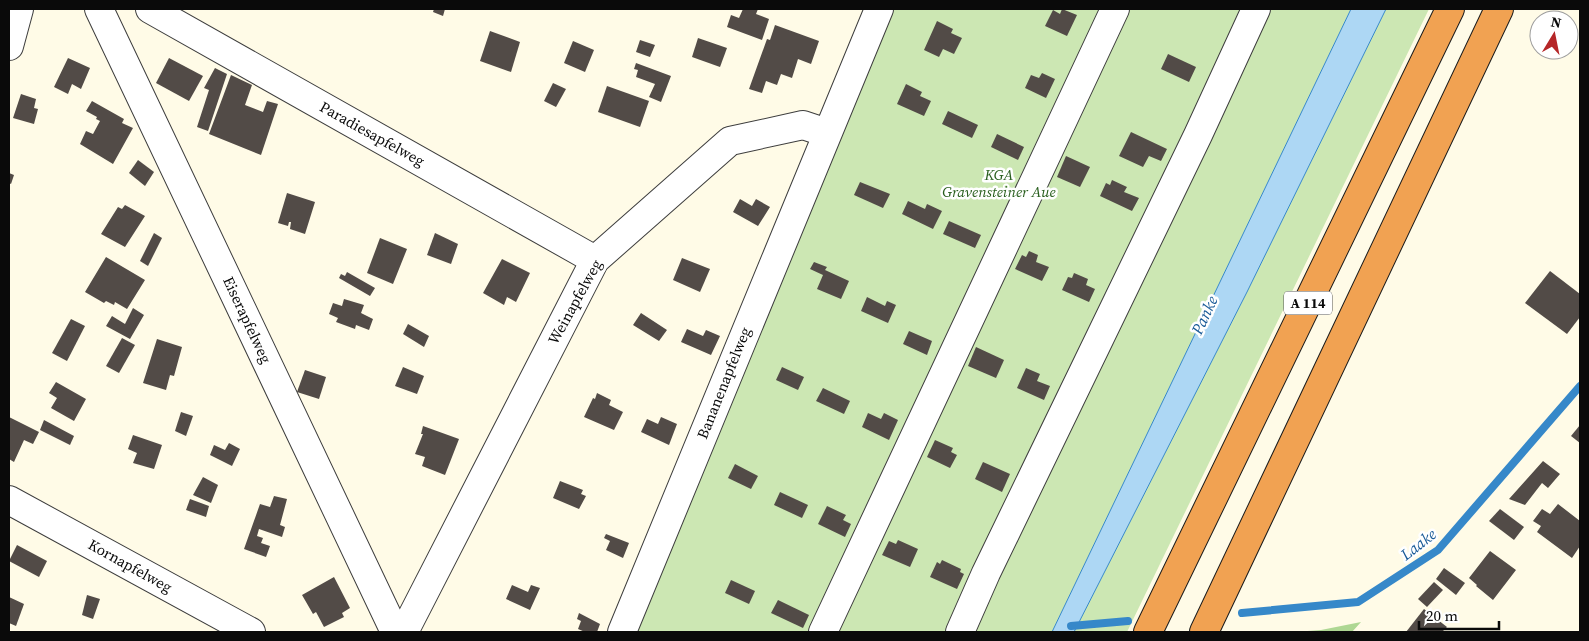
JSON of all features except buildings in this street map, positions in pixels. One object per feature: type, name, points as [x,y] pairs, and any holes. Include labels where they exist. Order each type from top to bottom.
[{"type":"highway","name":"A 114","points":[[1148,632],[1450,9]]},
{"type":"highway","name":"A 114","points":[[1204,632],[1499,9]]},
{"type":"street","points":[[9,46],[19,9]]},
{"type":"street","name":"Eiserapfelweg","points":[[99,9],[395,632]]},
{"type":"street","name":"Paradiesapfelweg","points":[[150,9],[595,260]]},
{"type":"street","points":[[827,133],[879,9]]},
{"type":"street","points":[[823,632],[1115,9]]},
{"type":"street","points":[[960,632],[1198,136],[1256,9]]},
{"type":"street","name":"Weinapfelweg","points":[[404,632],[595,260],[730,141],[803,125],[827,133]]},
{"type":"street","name":"Bananenapfelweg","points":[[622,632],[827,133]]},
{"type":"street","name":"Kornapfelweg","points":[[9,500],[251,632]]},
{"type":"green space","name":"KGA Gravensteiner Aue","points":[[881,9],[1351,9],[1052,632],[631,632]]},
{"type":"green space","points":[[1386,9],[1429,9],[1127,632],[1074,632],[1247,292]]},
{"type":"green space","points":[[1361,622],[1352,632],[1294,632],[1321,630]]},
{"type":"water","points":[[1351,9],[1386,9],[1247,292],[1074,632],[1052,632]]},
{"type":"waterway","name":"Laake","points":[[1242,613],[1358,602],[1438,550],[1580,386]]},
{"type":"waterway","name":"Laake","points":[[1071,626],[1128,621]]},
{"type":"water label","name":"Panke","points":[[1204,315]]}]
